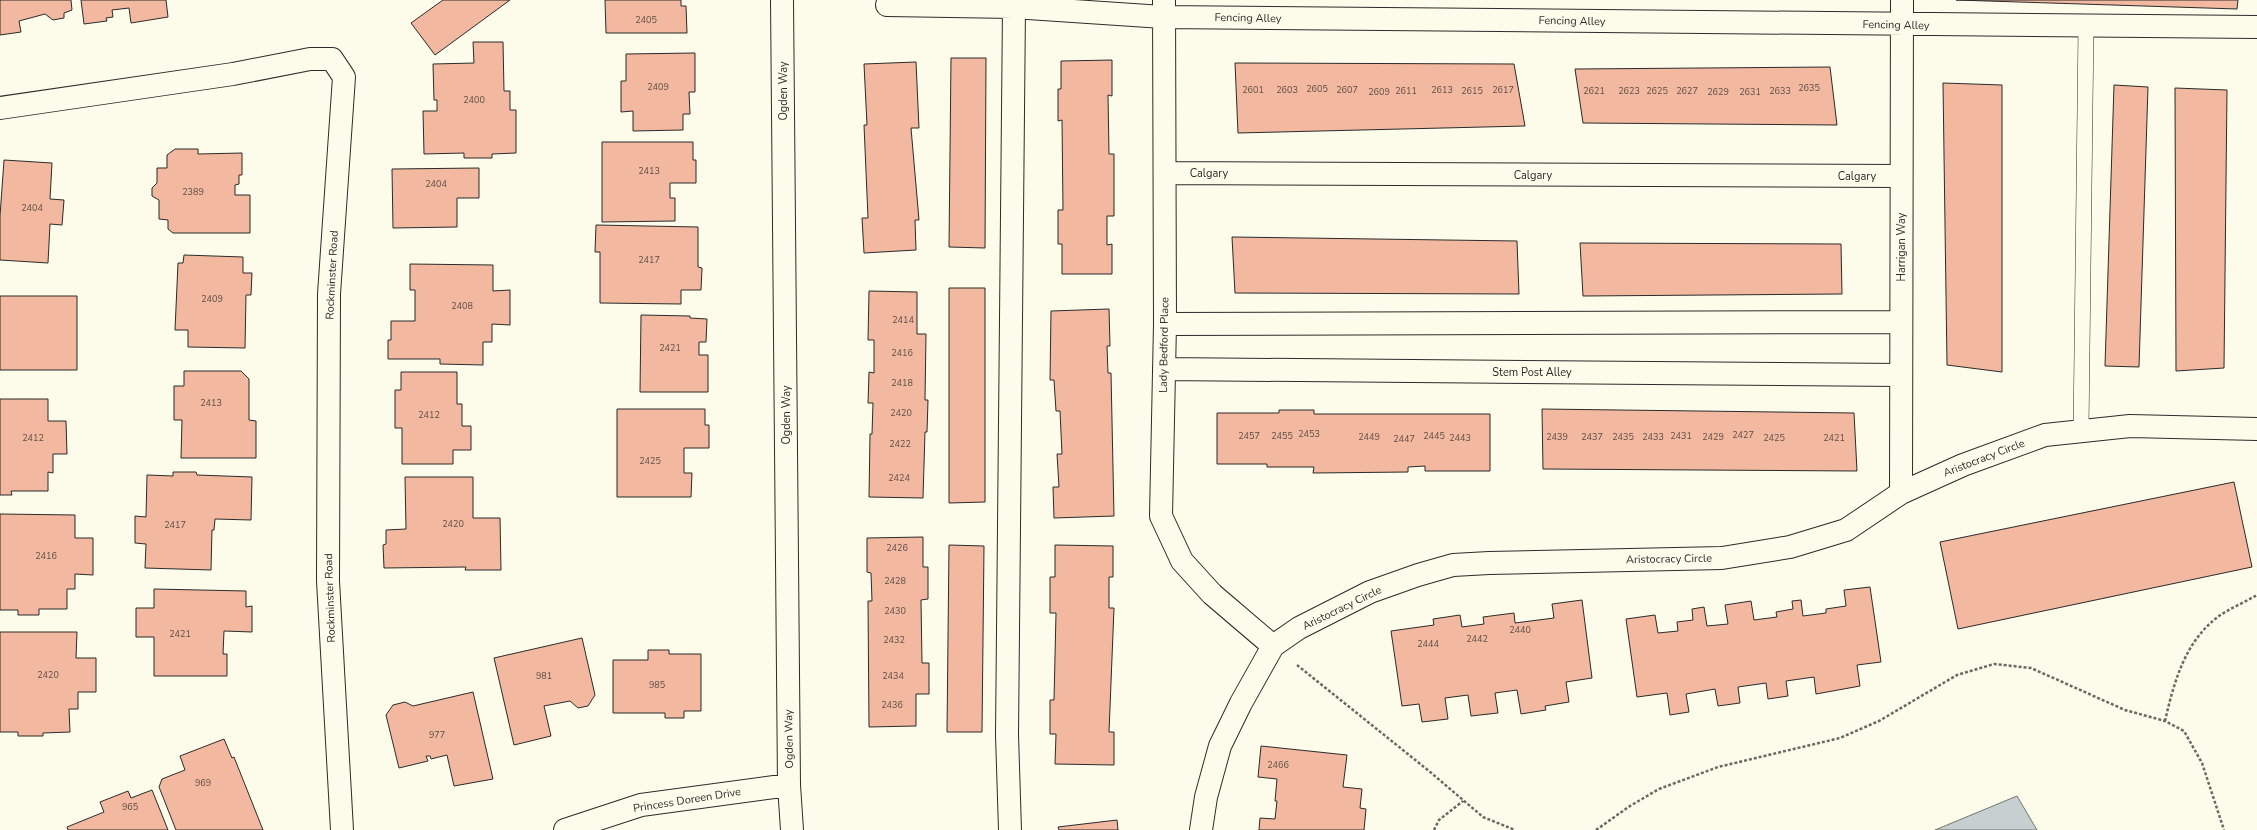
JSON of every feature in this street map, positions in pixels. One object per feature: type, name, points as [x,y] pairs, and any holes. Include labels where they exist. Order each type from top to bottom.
[{"type":"street","name":"Ogden Way","points":[[782,0],[789,785],[792,830]]},
{"type":"street","name":"Harrigan Way","points":[[1901,493],[1902,0]]},
{"type":"street","name":"Fencing Alley","points":[[887,6],[1163,9],[1902,25],[2257,27]]},
{"type":"street","points":[[1010,830],[1007,735],[1014,7]]},
{"type":"street","name":"Lady Bedford Place","points":[[1163,9],[1166,173],[1165,324],[1161,516],[1182,560],[1212,594],[1274,646]]},
{"type":"street","name":"Rockminster Road","points":[[0,108],[233,74],[310,59],[332,59],[344,77],[329,294],[328,580],[342,830]]},
{"type":"street","name":"Calgary","points":[[1166,173],[1901,176]]},
{"type":"street","points":[[1165,324],[1901,322]]},
{"type":"street","name":"Stem Post Alley","points":[[1164,369],[1901,375]]},
{"type":"street","name":"Aristocracy Circle","points":[[1201,830],[1206,797],[1220,746],[1241,703],[1274,646],[1299,628],[1370,592],[1418,575],[1453,565],[1730,557],[1790,547],[1846,530],[1901,493],[1962,465],[2045,435],[2130,426],[2257,429]]},
{"type":"street","name":"Princess Doreen Drive","points":[[565,830],[641,805],[789,785]]},
{"type":"lane","points":[[2081,431],[2086,27]]},
{"type":"path","points":[[2165,721],[2171,695],[2188,648],[2218,617],[2257,595]]},
{"type":"path","points":[[1274,646],[1483,817],[1515,830]]},
{"type":"path","points":[[1596,830],[1630,806],[1659,789],[1718,767],[1840,738],[1879,721],[1957,675],[1994,664],[2031,668],[2125,710],[2165,721],[2184,731],[2202,763],[2224,830]]},
{"type":"path","points":[[1434,830],[1440,820],[1463,800]]},
{"type":"shaded area","points":[[2017,796],[2037,830],[1935,830]]},
{"type":"building","points":[[0,0],[71,0],[72,10],[64,13],[64,18],[53,20],[45,14],[19,21],[21,32],[0,35]]},
{"type":"building","points":[[81,0],[166,0],[168,17],[131,23],[129,8],[112,10],[113,17],[106,18],[107,21],[84,24]]},
{"type":"building","points":[[443,0],[510,0],[435,55],[411,23]]},
{"type":"building","points":[[605,0],[681,0],[681,6],[686,6],[687,33],[606,33]]},
{"type":"building","points":[[1956,0],[2238,0],[2237,9]]},
{"type":"building","points":[[473,42],[503,42],[504,91],[510,91],[510,110],[516,110],[516,153],[492,154],[492,158],[464,158],[464,153],[424,154],[423,111],[437,111],[437,100],[434,100],[433,64],[474,63]]},
{"type":"building","points":[[695,53],[695,92],[689,92],[690,114],[683,114],[683,130],[633,131],[633,111],[621,112],[621,81],[626,81],[626,54]]},
{"type":"building","points":[[951,58],[986,58],[985,248],[949,247]]},
{"type":"building","points":[[1112,60],[1112,96],[1108,95],[1109,154],[1114,154],[1114,216],[1107,216],[1107,245],[1112,244],[1112,274],[1062,274],[1062,244],[1058,244],[1058,210],[1063,210],[1062,120],[1058,121],[1058,89],[1061,89],[1061,61]]},
{"type":"building","points":[[916,62],[919,128],[911,128],[919,220],[915,220],[916,250],[864,253],[862,218],[868,218],[864,125],[867,125],[864,64]]},
{"type":"building","points":[[1235,63],[1514,64],[1525,126],[1238,133]]},
{"type":"building","points":[[1830,67],[1837,125],[1583,123],[1575,69]]},
{"type":"building","points":[[1943,83],[2002,85],[2002,372],[1947,365]]},
{"type":"building","points":[[2114,85],[2148,87],[2139,367],[2105,366]]},
{"type":"building","points":[[2175,88],[2227,90],[2224,368],[2176,371]]},
{"type":"building","points":[[602,142],[693,142],[693,160],[696,160],[696,183],[670,183],[670,198],[675,198],[675,221],[602,222]]},
{"type":"building","points":[[175,149],[198,149],[198,154],[242,153],[242,175],[239,175],[239,184],[235,185],[235,195],[250,195],[250,233],[173,233],[168,229],[168,220],[159,219],[159,200],[152,196],[152,188],[157,183],[157,168],[167,168],[167,155]]},
{"type":"building","points":[[4,160],[52,163],[50,199],[64,200],[62,225],[50,224],[48,263],[0,260],[0,216]]},
{"type":"building","points":[[479,168],[479,198],[457,198],[457,227],[393,228],[392,169]]},
{"type":"building","points":[[596,225],[698,227],[698,267],[702,268],[701,290],[681,290],[681,304],[600,303],[600,252],[595,252]]},
{"type":"building","points":[[1232,237],[1517,241],[1519,294],[1235,293]]},
{"type":"building","points":[[1580,243],[1841,244],[1842,294],[1583,296]]},
{"type":"building","points":[[184,255],[243,257],[243,273],[252,273],[251,295],[246,295],[245,348],[188,347],[188,330],[175,330],[178,263],[183,263]]},
{"type":"building","points":[[410,264],[493,265],[493,291],[510,290],[510,325],[492,324],[492,342],[483,342],[483,365],[440,364],[440,359],[388,359],[388,340],[391,340],[391,321],[415,321],[415,290],[410,290]]},
{"type":"building","points":[[949,288],[985,288],[985,502],[949,503]]},
{"type":"building","points":[[869,291],[917,292],[917,334],[926,334],[925,400],[928,400],[927,432],[925,432],[923,498],[869,497],[870,434],[872,434],[873,403],[868,403],[869,372],[874,373],[874,340],[868,340]]},
{"type":"building","points":[[0,296],[77,296],[77,370],[0,370]]},
{"type":"building","points":[[1109,309],[1110,346],[1107,346],[1108,373],[1111,373],[1114,516],[1054,518],[1053,487],[1059,487],[1057,454],[1062,454],[1060,411],[1056,411],[1054,380],[1050,380],[1051,311]]},
{"type":"building","points":[[641,315],[690,316],[690,318],[707,319],[706,342],[699,342],[699,355],[708,355],[708,392],[640,392]]},
{"type":"building","points":[[184,371],[241,371],[249,379],[249,420],[256,421],[256,458],[181,458],[182,420],[174,420],[174,386],[184,386]]},
{"type":"building","points":[[401,372],[457,372],[457,404],[462,404],[462,426],[471,426],[471,450],[453,450],[453,464],[402,464],[402,428],[395,428],[395,390],[401,390]]},
{"type":"building","points":[[0,399],[48,399],[48,421],[66,421],[67,454],[53,454],[53,473],[48,472],[48,491],[11,491],[12,495],[0,495]]},
{"type":"building","points":[[617,409],[705,409],[705,425],[709,425],[709,448],[684,448],[684,473],[692,473],[691,497],[617,497]]},
{"type":"building","points":[[1542,409],[1854,413],[1857,471],[1543,469]]},
{"type":"building","points":[[1279,410],[1314,410],[1314,414],[1490,414],[1490,471],[1425,471],[1425,466],[1408,467],[1408,472],[1313,473],[1314,467],[1267,467],[1267,464],[1217,464],[1217,413],[1279,413]]},
{"type":"building","points":[[173,472],[196,472],[197,475],[252,477],[251,520],[215,519],[214,530],[212,530],[211,570],[145,568],[146,544],[135,543],[135,516],[146,517],[147,475],[173,476]]},
{"type":"building","points":[[405,477],[473,477],[473,518],[500,518],[501,570],[465,570],[466,567],[384,568],[383,545],[386,544],[386,530],[406,529]]},
{"type":"building","points":[[2234,482],[2252,567],[1958,629],[1940,542]]},
{"type":"building","points":[[0,514],[75,515],[75,538],[93,538],[93,575],[75,574],[75,589],[67,589],[67,609],[39,609],[39,615],[18,615],[18,610],[0,610]]},
{"type":"building","points":[[923,537],[923,567],[928,567],[928,599],[921,600],[922,663],[929,663],[929,694],[916,694],[916,726],[869,727],[868,601],[872,601],[871,573],[867,572],[867,538]]},
{"type":"building","points":[[949,545],[984,546],[982,732],[947,732]]},
{"type":"building","points":[[1055,545],[1113,546],[1113,577],[1109,577],[1109,608],[1114,608],[1109,732],[1114,732],[1114,765],[1055,764],[1056,734],[1050,734],[1050,700],[1054,700],[1056,613],[1050,613],[1050,577],[1055,577]]},
{"type":"building","points":[[1870,587],[1881,662],[1857,665],[1860,686],[1816,694],[1814,677],[1786,681],[1788,696],[1768,699],[1766,683],[1738,687],[1740,703],[1718,706],[1715,689],[1686,694],[1689,712],[1670,715],[1667,693],[1637,697],[1626,619],[1655,615],[1658,633],[1678,631],[1677,622],[1693,620],[1692,609],[1704,607],[1707,626],[1728,624],[1725,605],[1751,601],[1754,620],[1777,617],[1776,612],[1793,609],[1792,601],[1801,600],[1803,616],[1826,613],[1826,609],[1846,606],[1844,590]]},
{"type":"building","points":[[154,589],[246,591],[246,607],[252,606],[252,632],[224,631],[223,654],[227,654],[227,676],[154,676],[154,637],[136,637],[136,608],[154,608]]},
{"type":"building","points":[[1582,600],[1592,678],[1566,682],[1569,702],[1545,706],[1546,710],[1521,714],[1517,690],[1495,693],[1498,713],[1471,716],[1468,695],[1445,698],[1448,719],[1422,722],[1419,704],[1402,706],[1391,631],[1434,625],[1433,619],[1460,615],[1462,627],[1484,624],[1483,617],[1514,613],[1515,623],[1554,618],[1552,604]]},
{"type":"building","points":[[0,632],[77,632],[76,658],[96,658],[96,692],[78,692],[78,709],[69,709],[70,732],[43,733],[43,736],[18,736],[18,732],[0,732]]},
{"type":"building","points":[[582,638],[595,695],[588,706],[578,708],[570,701],[544,706],[551,736],[514,745],[494,658]]},
{"type":"building","points":[[648,650],[669,650],[669,654],[701,654],[701,711],[684,711],[684,718],[665,718],[665,713],[613,713],[613,660],[648,660]]},
{"type":"building","points":[[473,692],[493,779],[454,786],[447,755],[431,759],[430,756],[426,756],[428,761],[399,768],[386,715],[393,705],[405,702],[413,706]]},
{"type":"building","points":[[224,739],[232,758],[234,757],[263,830],[176,830],[159,787],[162,779],[185,770],[180,756]]},
{"type":"building","points":[[1261,746],[1347,755],[1343,787],[1362,789],[1360,808],[1366,809],[1364,830],[1259,830],[1260,818],[1275,819],[1277,801],[1275,801],[1277,779],[1258,777]]},
{"type":"building","points":[[152,790],[168,830],[68,830],[67,827],[104,812],[100,802],[128,791],[131,798]]},
{"type":"building","points":[[1117,820],[1118,830],[1059,830],[1058,827]]}]
